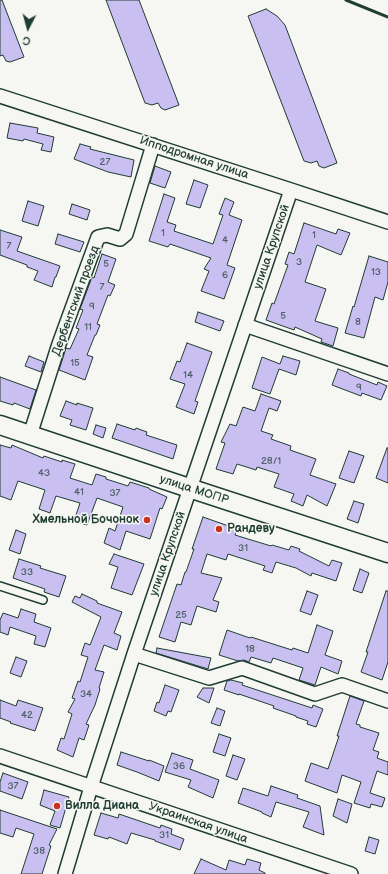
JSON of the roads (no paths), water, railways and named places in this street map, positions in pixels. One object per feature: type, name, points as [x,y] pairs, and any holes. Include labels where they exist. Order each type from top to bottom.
[{"type":"main road","name":"улица МОПР","points":[[0,425],[388,553]]},
{"type":"street","name":"Ипподромная улица","points":[[0,96],[388,222]]},
{"type":"street","name":"Дербентский проезд","points":[[30,435],[59,344],[98,237],[107,235],[120,239],[126,234],[153,145]]},
{"type":"street","name":"улица Крупской","points":[[65,874],[91,786],[134,654],[291,190]]},
{"type":"street","points":[[245,325],[388,374]]},
{"type":"street","points":[[134,654],[209,678],[242,668],[315,694],[342,686],[388,701]]},
{"type":"street","name":"Украинская улица","points":[[0,756],[351,874]]},
{"type":"lane","points":[[0,586],[43,600]]},
{"type":"railway","points":[[346,0],[388,17]]},
{"type":"place","name":"Хмельной Бочонок","points":[[147,520]]},
{"type":"place","name":"Рандеву","points":[[219,529]]},
{"type":"place","name":"Вилла Диана","points":[[57,806]]}]
